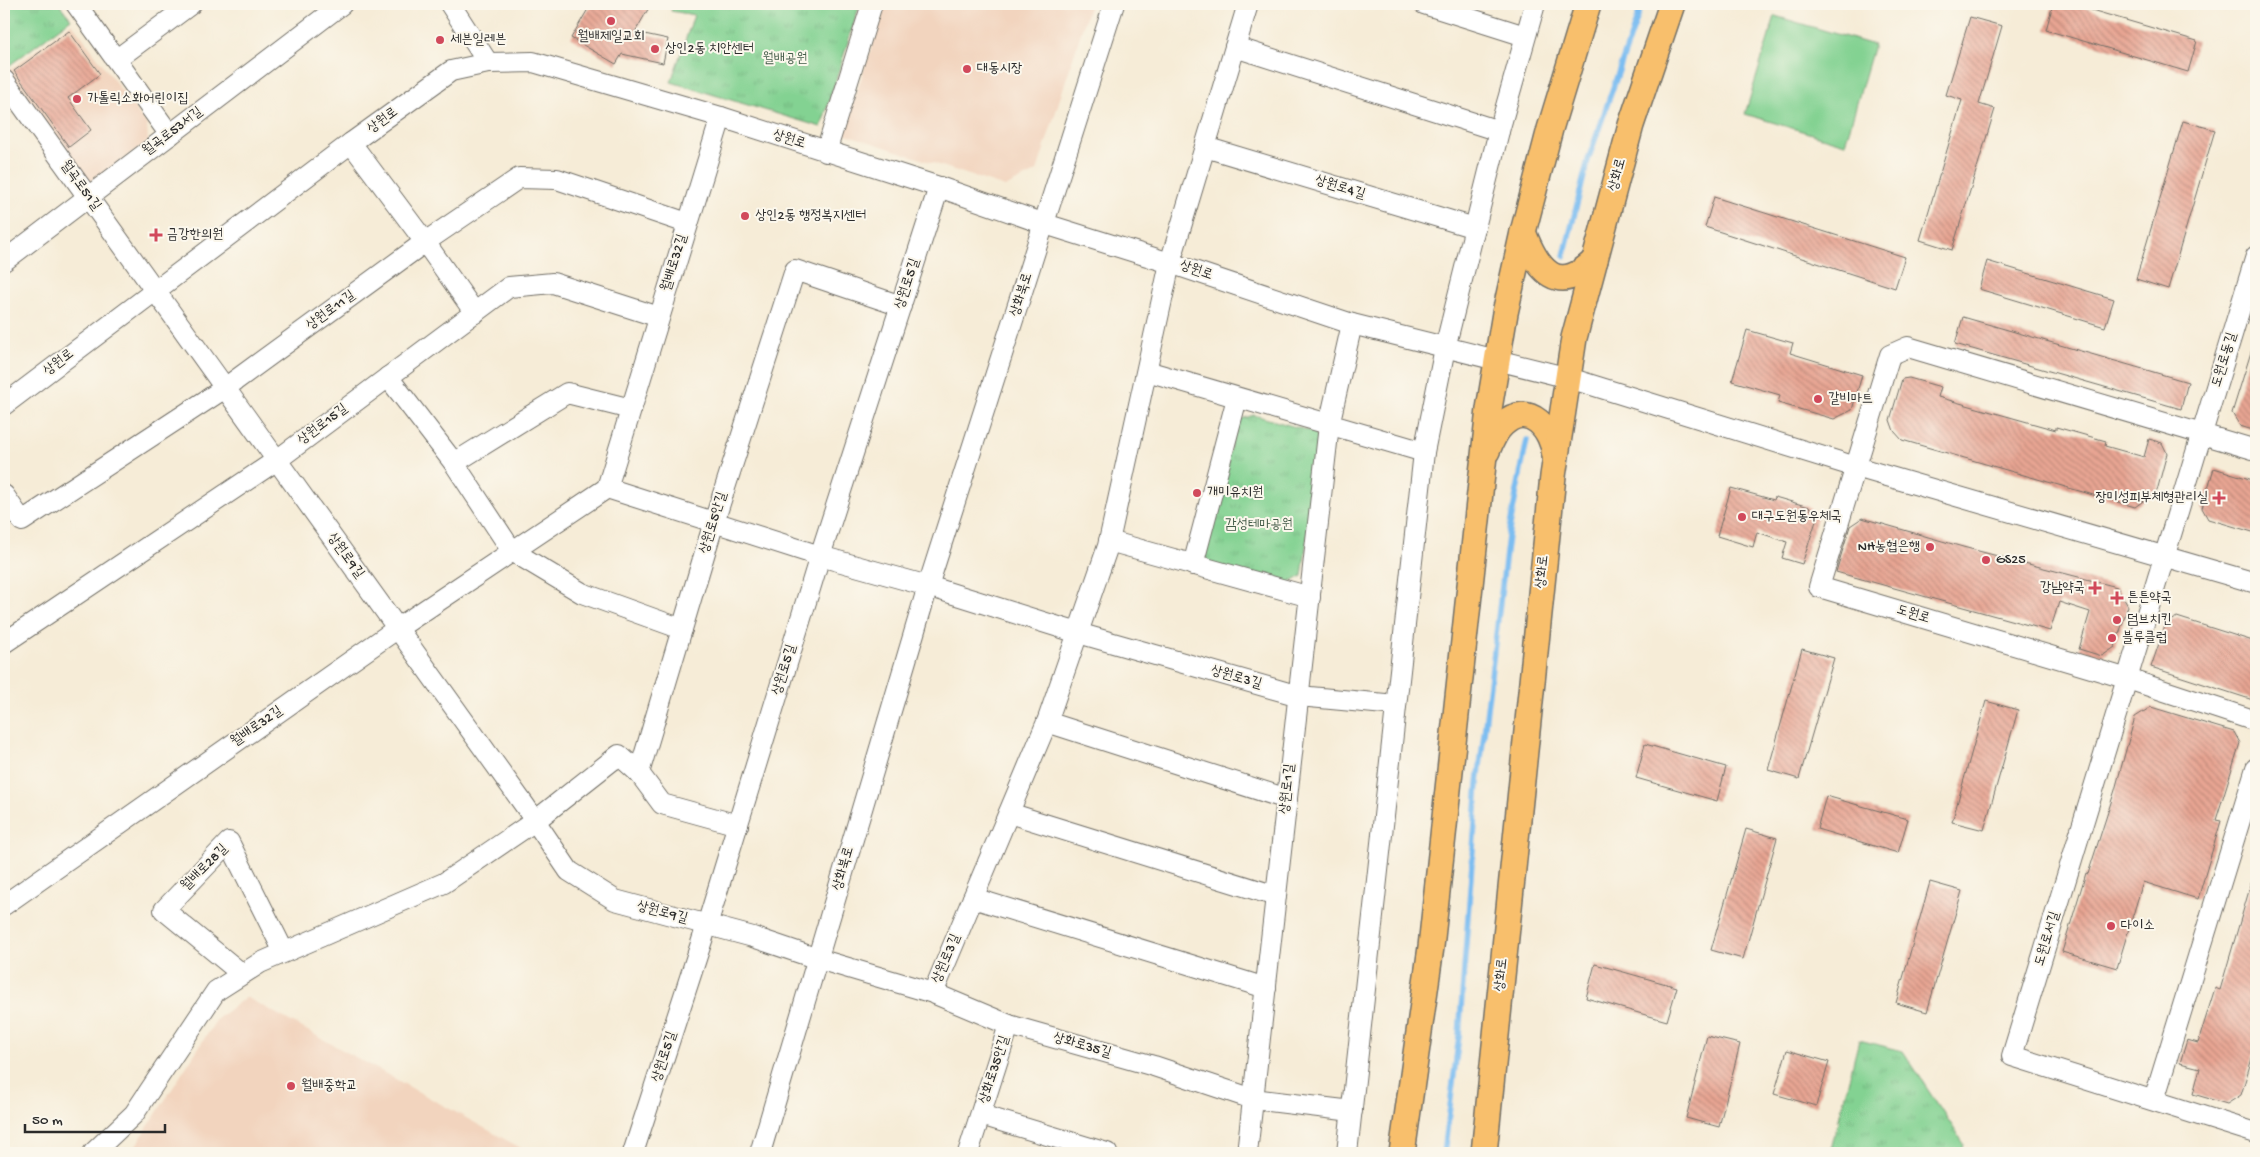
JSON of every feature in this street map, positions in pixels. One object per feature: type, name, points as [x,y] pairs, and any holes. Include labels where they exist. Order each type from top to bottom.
[{"type":"main road","points":[[1402,1153],[1431,947],[1484,456],[1496,362],[1523,232],[1550,129],[1588,4]]},
{"type":"main road","name":"상화로","points":[[1484,1153],[1555,461],[1574,338],[1631,124],[1672,4]]},
{"type":"main road","points":[[1523,232],[1532,255],[1548,273],[1568,278],[1583,272],[1595,260]]},
{"type":"main road","points":[[1484,456],[1495,433],[1504,423],[1518,416],[1527,416],[1542,423],[1554,447],[1555,461]]},
{"type":"street","points":[[76,4],[170,135]]},
{"type":"street","points":[[117,59],[191,4]]},
{"type":"street","name":"월곡로53서길","points":[[4,261],[342,4]]},
{"type":"street","points":[[450,4],[488,63]]},
{"type":"street","points":[[826,152],[872,4]]},
{"type":"street","name":"상화북로","points":[[760,1153],[928,586],[1114,4]]},
{"type":"street","points":[[1170,263],[1248,4]]},
{"type":"street","points":[[1424,4],[1525,36]]},
{"type":"street","points":[[1348,1153],[1424,452],[1446,348],[1499,131],[1535,4]]},
{"type":"street","points":[[1235,47],[1499,131]]},
{"type":"street","name":"상원로","points":[[4,405],[352,143],[451,72],[488,63],[533,62],[721,117],[1352,324],[1496,362],[1569,378]]},
{"type":"street","name":"월곡로51길","points":[[4,80],[155,291]]},
{"type":"street","name":"월배로32길","points":[[5,898],[398,628],[607,488],[721,117]]},
{"type":"street","points":[[352,143],[475,313]]},
{"type":"street","name":"상원로4길","points":[[1204,147],[1475,228]]},
{"type":"street","name":"상원로11길","points":[[4,495],[22,521],[225,388],[425,242],[519,178],[557,179],[687,223]]},
{"type":"street","name":"상원로5길","points":[[633,1153],[707,925],[820,556],[939,188]]},
{"type":"street","name":"도원로동길","points":[[2166,556],[2256,256]]},
{"type":"street","name":"상원로3길","points":[[932,993],[1047,722],[1109,541],[1170,263]]},
{"type":"street","name":"상원로5안길","points":[[639,773],[714,522],[795,270],[901,306]]},
{"type":"street","name":"상원로15길","points":[[4,643],[276,460],[508,287],[553,282],[659,317]]},
{"type":"street","name":"상원로9길","points":[[155,291],[398,628],[570,871],[615,900],[753,937],[818,959]]},
{"type":"street","name":"상원로1길","points":[[1247,1153],[1330,424],[1352,324]]},
{"type":"street","name":"도원로","points":[[2128,679],[1819,587],[1890,355],[1908,347],[2202,434]]},
{"type":"street","points":[[1147,372],[1424,452]]},
{"type":"street","points":[[388,377],[454,463],[512,551],[582,593],[682,629]]},
{"type":"street","points":[[1569,378],[1856,467],[2256,583]]},
{"type":"street","points":[[454,463],[567,393],[631,408]]},
{"type":"street","points":[[1193,565],[1237,398]]},
{"type":"street","points":[[2202,434],[2256,450]]},
{"type":"street","points":[[607,488],[820,556],[928,586],[1078,633]]},
{"type":"street","points":[[1109,541],[1310,597]]},
{"type":"street","name":"도원로서길","points":[[2166,556],[2012,1056],[2256,1133]]},
{"type":"street","name":"상원로3길","points":[[1078,633],[1299,696],[1396,705]]},
{"type":"street","points":[[2128,679],[2256,721]]},
{"type":"street","points":[[1047,722],[1287,799]]},
{"type":"street","points":[[93,1153],[134,1114],[216,991],[260,963],[444,883],[535,821],[619,755],[639,773],[662,804],[738,825]]},
{"type":"street","points":[[2154,1100],[2256,768]]},
{"type":"street","points":[[1009,813],[1276,896]]},
{"type":"street","name":"월배로28길","points":[[242,974],[164,910],[229,842],[284,952]]},
{"type":"street","points":[[973,898],[1266,988]]},
{"type":"street","name":"상화로35길","points":[[818,959],[932,993],[1009,1025],[1154,1066],[1253,1098],[1352,1111]]},
{"type":"street","name":"상화로35안길","points":[[968,1153],[1009,1025]]},
{"type":"street","name":"상화로35안길","points":[[981,1115],[1107,1153]]},
{"type":"shaded area","name":"대동시장","points":[[886,4],[1090,4],[1037,171],[1005,187],[843,133]]},
{"type":"shaded area","name":"가톨릭소화어린이집","points":[[72,23],[147,125],[148,141],[90,183],[7,72]]},
{"type":"shaded area","name":"월배중학교","points":[[246,997],[530,1153],[131,1153],[217,1019]]},
{"type":"green space","points":[[4,4],[59,4],[71,19],[6,68],[4,65]]},
{"type":"green space","name":"월배공원","points":[[673,4],[860,4],[821,127],[671,82],[694,15],[671,11]]},
{"type":"green space","points":[[1775,16],[1874,45],[1845,144],[1745,114]]},
{"type":"green space","name":"감성테마공원","points":[[1254,415],[1313,432],[1320,444],[1302,576],[1287,585],[1207,564],[1202,552],[1238,420]]},
{"type":"green space","points":[[1859,1040],[1903,1051],[1964,1144],[1962,1153],[1830,1153]]},
{"type":"building","name":"월배제일교회","points":[[591,4],[651,4],[635,32],[668,39],[663,63],[622,54],[616,64],[571,38]]},
{"type":"building","points":[[2053,4],[2071,4],[2197,41],[2188,72],[2046,30]]},
{"type":"building","points":[[1970,17],[2002,26],[1979,104],[1995,109],[1952,250],[1920,240],[1962,100],[1946,95]]},
{"type":"building","points":[[69,31],[100,74],[68,98],[91,130],[69,147],[14,71]]},
{"type":"building","points":[[2183,121],[2215,130],[2168,289],[2136,279]]},
{"type":"building","points":[[1714,197],[1905,257],[1895,288],[1705,227]]},
{"type":"building","points":[[1987,261],[2114,299],[2105,327],[1979,289]]},
{"type":"building","points":[[1963,317],[2188,382],[2181,409],[1955,344]]},
{"type":"building","points":[[1747,330],[1793,343],[1790,353],[1862,375],[1852,410],[1834,419],[1778,403],[1780,395],[1732,381]]},
{"type":"building","points":[[2252,349],[2256,349],[2256,431],[2240,426],[2232,413]]},
{"type":"building","points":[[1909,378],[1941,387],[1938,397],[2056,430],[2056,427],[2106,441],[2105,446],[2144,457],[2149,439],[2162,443],[2167,453],[2157,491],[2135,507],[1902,440],[1894,431],[1890,420],[1902,379]]},
{"type":"building","points":[[2214,468],[2256,481],[2256,533],[2208,519],[2202,508]]},
{"type":"building","points":[[1731,488],[1774,500],[1775,497],[1809,507],[1817,518],[1802,564],[1782,558],[1787,542],[1757,532],[1753,547],[1717,536]]},
{"type":"building","points":[[1862,518],[1963,547],[2117,587],[2128,606],[2115,647],[2102,656],[2079,649],[2090,612],[2059,602],[2050,631],[1836,572],[1850,526]]},
{"type":"building","points":[[2177,617],[2256,642],[2256,701],[2151,667],[2166,623]]},
{"type":"building","points":[[1802,649],[1834,658],[1799,779],[1768,770]]},
{"type":"building","points":[[1986,701],[2018,710],[1984,830],[1952,822]]},
{"type":"building","points":[[2151,707],[2234,732],[2240,743],[2216,820],[2221,821],[2198,899],[2143,882],[2117,968],[2062,952],[2086,873],[2088,874],[2115,790],[2135,717]]},
{"type":"building","points":[[1645,744],[1726,767],[1717,801],[1636,778]]},
{"type":"building","points":[[1826,796],[1908,819],[1898,853],[1817,829]]},
{"type":"building","points":[[1746,829],[1777,838],[1743,959],[1711,950]]},
{"type":"building","points":[[2253,877],[2256,878],[2256,1045],[2241,1095],[2227,1104],[2193,1094],[2200,1068],[2180,1063],[2187,1040],[2198,1043],[2215,988],[2220,990]]},
{"type":"building","points":[[1930,882],[1962,891],[1927,1012],[1896,1003]]},
{"type":"building","points":[[1595,964],[1677,987],[1667,1021],[1586,998]]},
{"type":"building","points":[[1707,1036],[1740,1044],[1719,1127],[1686,1118]]},
{"type":"building","points":[[1787,1050],[1829,1062],[1816,1106],[1774,1094]]},
{"type":"waterway","points":[[1564,256],[1588,160],[1642,4]]},
{"type":"waterway","points":[[1444,1153],[1459,1036],[1478,783],[1508,536],[1527,440]]},
{"type":"place","name":"월배제일교회","points":[[611,21]]},
{"type":"place","name":"세븐일레븐","points":[[440,40]]},
{"type":"place","name":"상인2동 치안센터","points":[[655,49]]},
{"type":"place","name":"대동시장","points":[[967,69]]},
{"type":"place","name":"가톨릭소화어린이집","points":[[77,99]]},
{"type":"place","name":"상인2동 행정복지센터","points":[[745,216]]},
{"type":"place","name":"금강한의원","points":[[156,235]]},
{"type":"place","name":"갈비마트","points":[[1818,399]]},
{"type":"place","name":"개미유치원","points":[[1197,493]]},
{"type":"place","name":"장미성피부체형관리실","points":[[2219,498]]},
{"type":"place","name":"대구도원동우체국","points":[[1742,517]]},
{"type":"place","name":"NH농협은행","points":[[1930,547]]},
{"type":"place","name":"GS25","points":[[1986,560]]},
{"type":"place","name":"강남약국","points":[[2095,588]]},
{"type":"place","name":"튼튼약국","points":[[2117,598]]},
{"type":"place","name":"덤브치킨","points":[[2117,620]]},
{"type":"place","name":"블루클럽","points":[[2112,638]]},
{"type":"place","name":"다이소","points":[[2111,926]]},
{"type":"place","name":"월배중학교","points":[[291,1086]]}]
